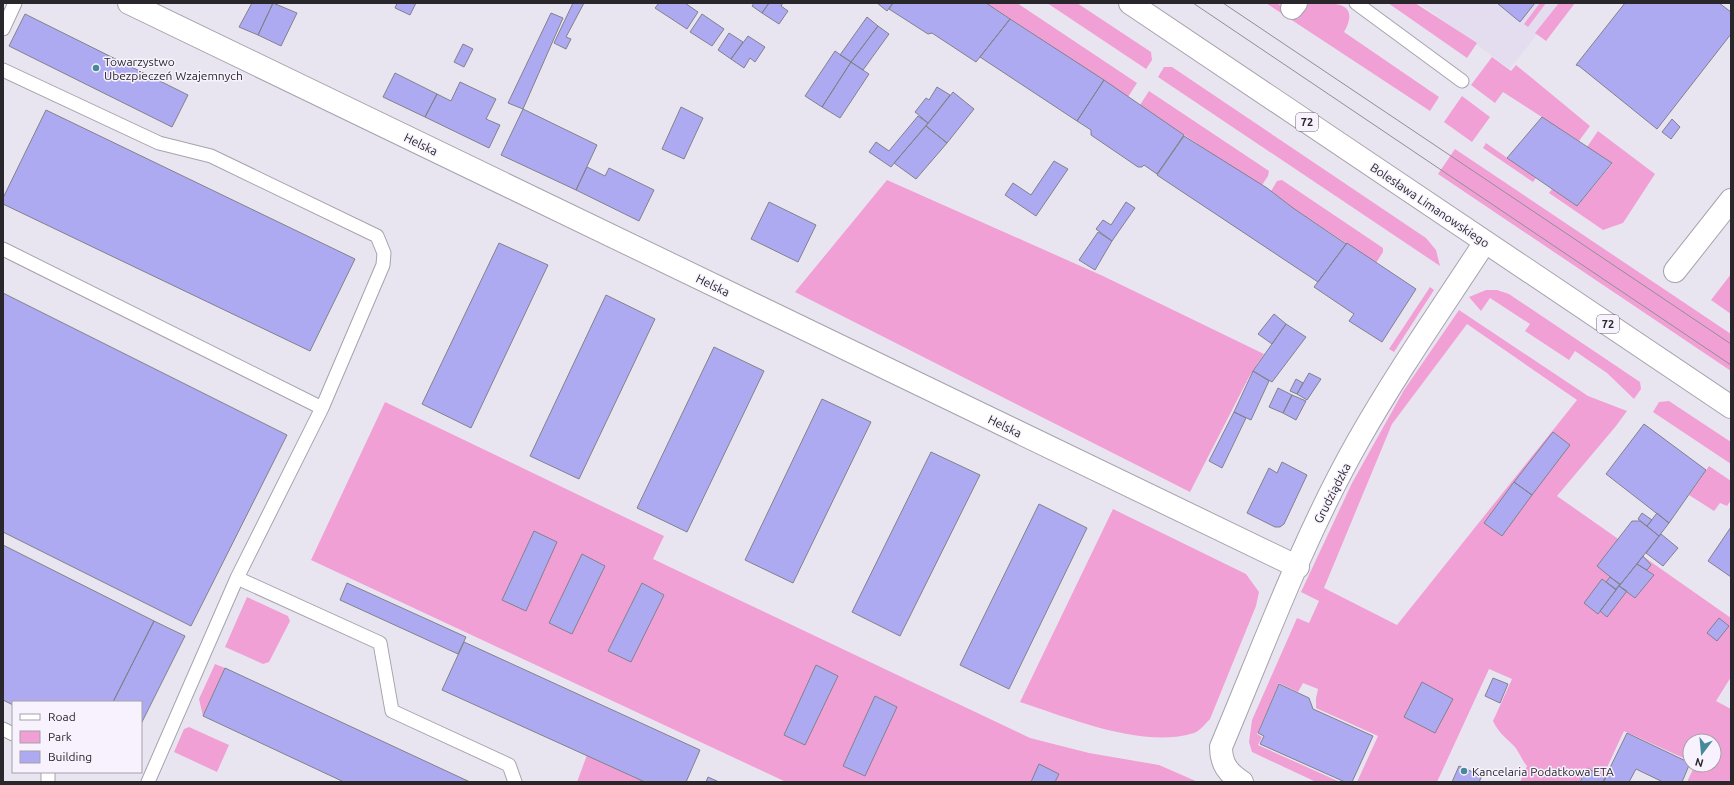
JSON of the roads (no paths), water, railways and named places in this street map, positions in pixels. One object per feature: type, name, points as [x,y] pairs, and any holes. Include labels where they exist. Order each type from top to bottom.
[{"type":"street","name":"Helska","points":[[129,3],[1298,566]]},
{"type":"street","name":"Bolesława Limanowskiego","points":[[1130,3],[1731,407]]},
{"type":"street","points":[[1675,271],[1731,200]]},
{"type":"street","name":"Grudziądzka","points":[[1242,782],[1230,774],[1223,764],[1221,747],[1317,523],[1358,442],[1399,371],[1484,242]]},
{"type":"lane","points":[[3,28],[15,3]]},
{"type":"lane","points":[[1356,3],[1462,81]]},
{"type":"lane","points":[[3,70],[159,143],[211,156],[377,236],[384,253],[383,265],[322,408],[237,578],[148,782]]},
{"type":"lane","points":[[3,248],[322,408]]},
{"type":"lane","points":[[237,578],[380,643],[392,711],[509,765],[515,782]]},
{"type":"lane","points":[[3,729],[12,734]]},
{"type":"tram line","points":[[1193,3],[1731,365]]},
{"type":"tram line","points":[[1223,3],[1731,344]]},
{"type":"place","name":"Towarzystwo Ubezpieczeń Wzajemnych","points":[[96,68]]},
{"type":"place","name":"Kancelaria Podatkowa ETA","points":[[1464,771]]}]
